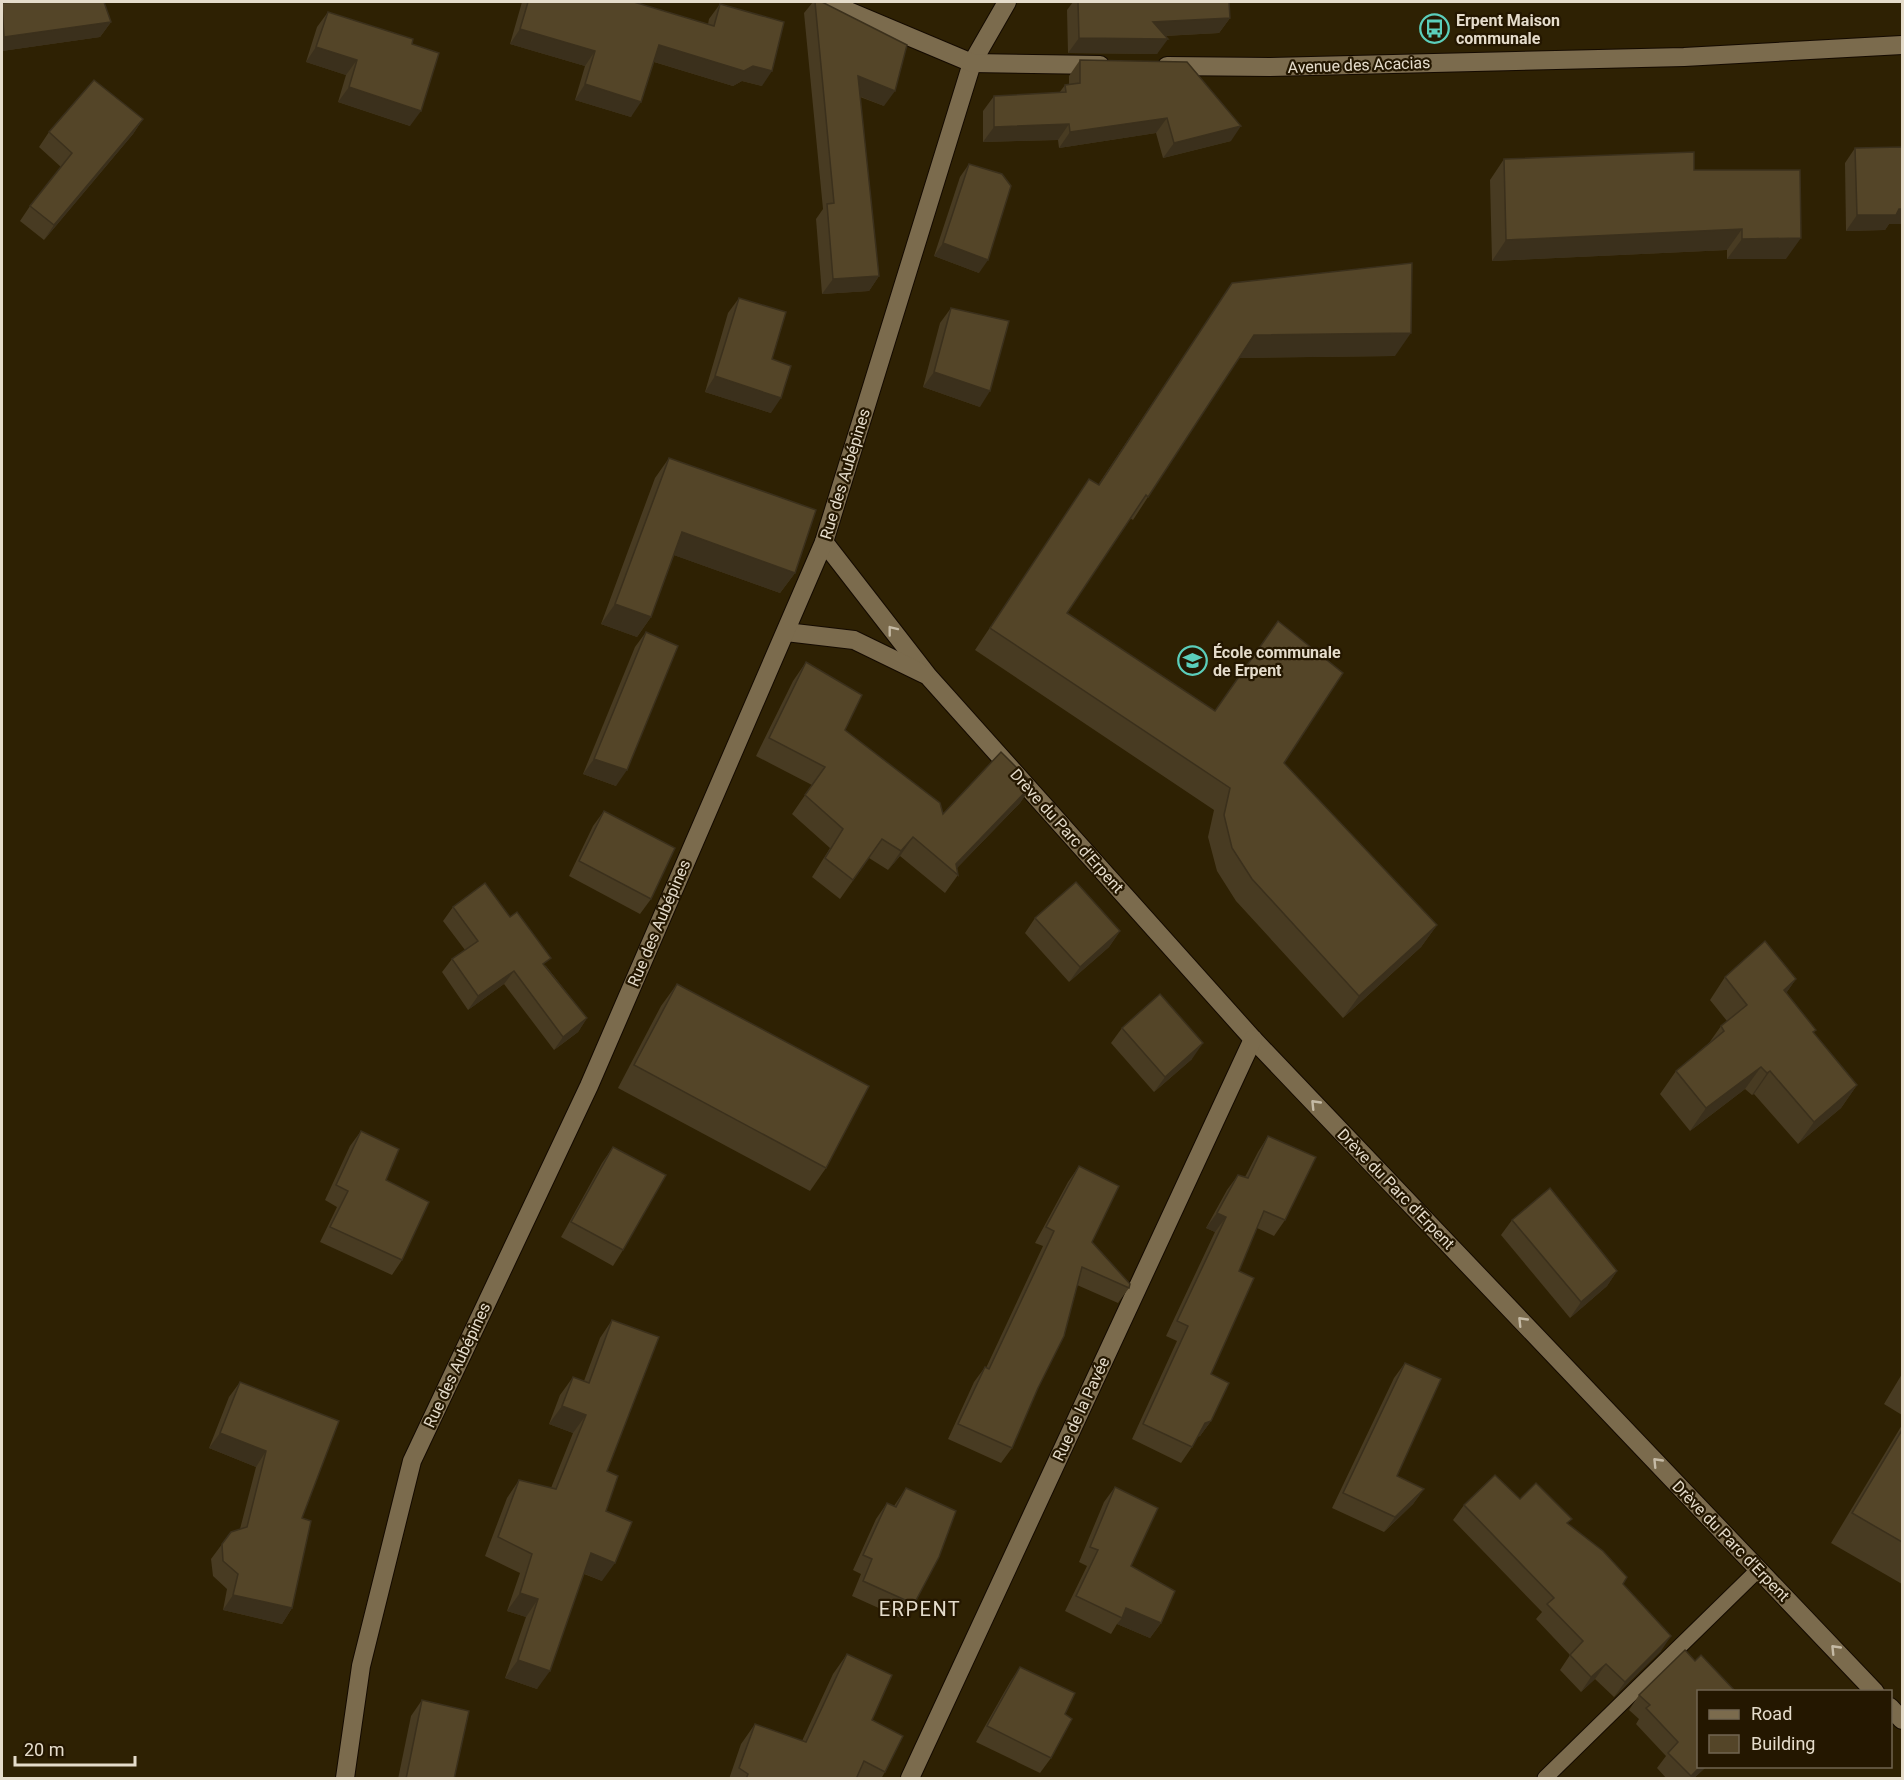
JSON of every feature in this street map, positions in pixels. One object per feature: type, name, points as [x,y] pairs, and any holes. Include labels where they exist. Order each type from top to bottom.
[{"type":"street","points":[[827,2],[972,63],[1115,65]]},
{"type":"street","name":"Rue des Aubépines","points":[[345,1779],[361,1666],[412,1461],[589,1086],[824,542],[972,63],[1007,2]]},
{"type":"street","name":"Avenue des Acacias","points":[[1150,66],[1270,67],[1684,57],[1902,45]]},
{"type":"street","name":"Drève du Parc d'Erpent","points":[[824,542],[928,676],[1253,1039],[1873,1690]]},
{"type":"street","name":"Drève du Parc d'Erpent","points":[[786,632],[854,640],[928,676]]},
{"type":"street","name":"Rue de la Pavée","points":[[910,1779],[1253,1039]]},
{"type":"lane","points":[[1545,1779],[1759,1569]]},
{"type":"building","points":[[104,2],[111,22],[4,37],[2,3]]},
{"type":"building","points":[[528,2],[634,2],[714,26],[720,4],[784,22],[772,71],[753,66],[744,71],[659,45],[641,102],[585,84],[595,51],[520,29]]},
{"type":"building","points":[[815,2],[822,2],[907,45],[895,91],[858,76],[879,276],[833,279],[827,204],[834,203]]},
{"type":"building","points":[[1078,2],[1229,2],[1230,18],[1153,22],[1168,39],[1079,38]]},
{"type":"building","points":[[328,12],[413,39],[412,44],[439,53],[421,111],[349,87],[357,60],[316,47]]},
{"type":"building","points":[[1080,60],[1187,62],[1241,126],[1174,143],[1167,118],[1070,132],[1069,124],[994,127],[994,96],[1066,92],[1065,85],[1080,83]]},
{"type":"building","points":[[94,80],[143,119],[54,225],[30,206],[72,153],[49,132]]},
{"type":"building","points":[[1902,147],[1902,209],[1899,209],[1896,215],[1857,215],[1855,148]]},
{"type":"building","points":[[1694,152],[1694,170],[1800,170],[1801,238],[1742,239],[1742,229],[1506,240],[1504,159]]},
{"type":"building","points":[[969,164],[1002,174],[1011,186],[988,260],[943,243]]},
{"type":"building","points":[[1412,263],[1411,333],[1254,335],[1148,497],[1146,495],[1067,613],[1215,711],[1278,621],[1343,673],[1284,763],[1437,925],[1359,996],[1252,879],[1232,848],[1224,815],[1230,788],[990,628],[1089,479],[1099,485],[1232,283]]},
{"type":"building","points":[[739,298],[786,312],[772,359],[791,366],[781,398],[715,376]]},
{"type":"building","points":[[951,308],[1009,321],[990,391],[934,372]]},
{"type":"building","points":[[669,458],[816,510],[795,573],[682,532],[651,617],[615,604]]},
{"type":"building","points":[[646,632],[678,646],[627,770],[594,759]]},
{"type":"building","points":[[806,662],[862,695],[845,730],[940,803],[943,814],[1001,752],[1033,784],[956,864],[958,875],[913,837],[901,851],[882,839],[853,880],[825,858],[843,829],[805,795],[825,767],[769,738]]},
{"type":"building","points":[[604,811],[675,848],[651,899],[579,861]]},
{"type":"building","points":[[1076,882],[1120,931],[1080,967],[1035,918]]},
{"type":"building","points":[[485,883],[510,917],[517,912],[551,958],[543,964],[587,1018],[563,1037],[514,971],[478,996],[452,959],[478,941],[453,907]]},
{"type":"building","points":[[1765,941],[1796,979],[1784,990],[1816,1030],[1813,1032],[1857,1085],[1814,1122],[1770,1071],[1767,1073],[1761,1067],[1706,1108],[1676,1071],[1724,1031],[1721,1026],[1747,1005],[1725,977]]},
{"type":"building","points":[[677,984],[869,1086],[826,1168],[634,1065]]},
{"type":"building","points":[[1160,994],[1203,1043],[1165,1077],[1122,1028]]},
{"type":"building","points":[[361,1131],[399,1149],[386,1180],[429,1202],[402,1260],[330,1227],[348,1191],[336,1185]]},
{"type":"building","points":[[1268,1136],[1316,1157],[1285,1220],[1264,1211],[1239,1271],[1254,1278],[1211,1374],[1229,1383],[1211,1421],[1205,1423],[1192,1447],[1143,1424],[1188,1326],[1177,1321],[1226,1217],[1217,1213],[1238,1175],[1248,1178]]},
{"type":"building","points":[[613,1147],[666,1175],[623,1250],[571,1222]]},
{"type":"building","points":[[1079,1166],[1119,1186],[1092,1242],[1130,1284],[1129,1288],[1082,1267],[1064,1336],[1012,1448],[958,1424],[985,1367],[989,1369],[1054,1231],[1046,1227]]},
{"type":"building","points":[[1550,1188],[1617,1271],[1581,1302],[1512,1220]]},
{"type":"building","points":[[612,1320],[659,1337],[607,1471],[618,1476],[606,1511],[632,1522],[615,1563],[591,1553],[550,1671],[518,1660],[538,1599],[520,1593],[532,1554],[498,1537],[519,1480],[556,1489],[586,1415],[562,1406],[573,1377],[589,1383]]},
{"type":"building","points":[[1405,1363],[1441,1379],[1397,1476],[1424,1489],[1395,1517],[1343,1493]]},
{"type":"building","points":[[240,1382],[339,1421],[302,1518],[311,1521],[292,1608],[233,1595],[238,1574],[223,1561],[222,1544],[231,1532],[247,1527],[266,1451],[220,1433]]},
{"type":"building","points":[[1902,1430],[1902,1542],[1852,1513]]},
{"type":"building","points":[[1495,1475],[1520,1499],[1536,1483],[1572,1519],[1567,1523],[1603,1551],[1627,1577],[1623,1584],[1671,1636],[1625,1682],[1606,1664],[1591,1677],[1570,1655],[1583,1641],[1547,1604],[1554,1598],[1464,1505]]},
{"type":"building","points":[[1115,1487],[1158,1508],[1131,1566],[1175,1591],[1161,1623],[1126,1608],[1122,1618],[1076,1596],[1098,1550],[1090,1547]]},
{"type":"building","points":[[906,1488],[956,1511],[939,1557],[914,1604],[863,1581],[872,1559],[863,1555],[887,1503],[896,1507]]},
{"type":"building","points":[[1685,1650],[1695,1661],[1701,1655],[1734,1690],[1697,1690],[1697,1768],[1699,1768],[1691,1776],[1668,1753],[1678,1742],[1646,1708],[1650,1705],[1639,1695]]},
{"type":"building","points":[[847,1654],[892,1675],[872,1720],[903,1736],[885,1772],[864,1761],[856,1779],[746,1779],[748,1774],[739,1768],[755,1724],[806,1742]]},
{"type":"building","points":[[1020,1667],[1075,1693],[1065,1714],[1072,1719],[1051,1758],[987,1726]]},
{"type":"building","points":[[422,1700],[469,1711],[454,1779],[406,1779]]},
{"type":"place","name":"Erpent Maison communale","points":[[1435,29]]},
{"type":"place","name":"École communale de Erpent","points":[[1192,661]]},
{"type":"district","name":"ERPENT","points":[[920,1609]]}]
